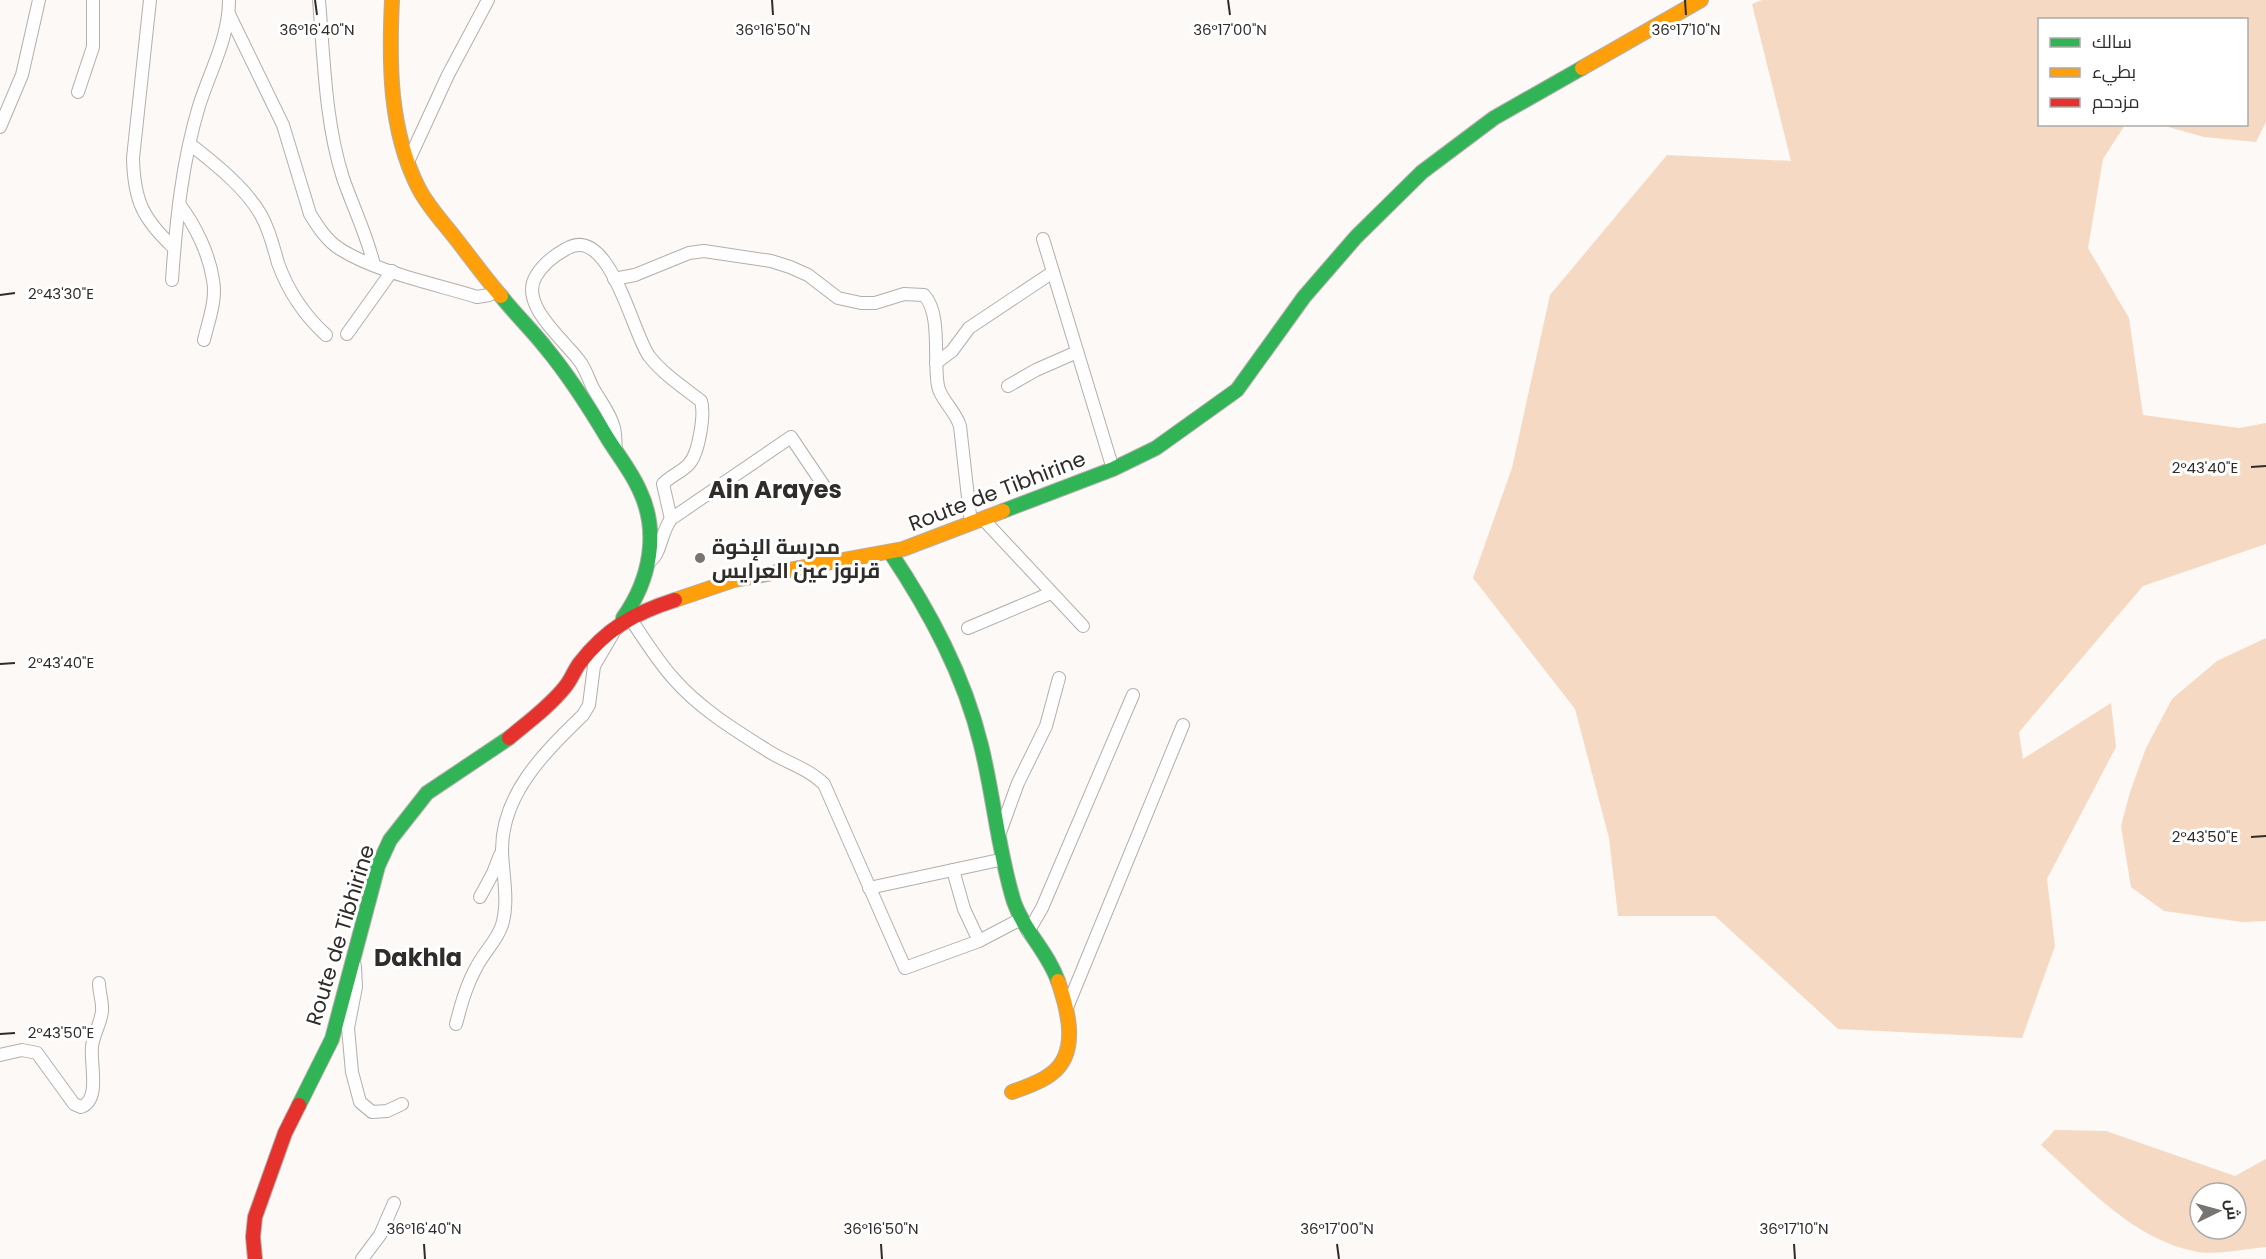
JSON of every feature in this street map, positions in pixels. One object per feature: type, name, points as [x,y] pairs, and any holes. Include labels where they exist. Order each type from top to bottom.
[{"type":"street","points":[[0,127],[22,75],[39,0]]},
{"type":"street","points":[[78,92],[93,47],[93,0]]},
{"type":"street","points":[[150,0],[133,175],[136,193],[145,215],[156,231],[174,248]]},
{"type":"street","points":[[172,280],[179,204],[190,144],[199,107],[225,37],[229,0]]},
{"type":"street","points":[[319,0],[328,99],[337,152],[343,177],[370,246],[374,265]]},
{"type":"street","points":[[392,0],[392,81],[396,122],[407,164],[418,188],[496,291],[547,350],[589,406],[640,489],[650,529],[649,562],[644,585],[635,604],[594,666],[589,705],[583,715],[530,771],[517,795],[503,834],[505,891],[502,925],[471,977],[456,1024]]},
{"type":"street","points":[[407,164],[448,75],[488,0]]},
{"type":"street","name":"Route de Tibhirine","points":[[255,1259],[253,1237],[255,1217],[285,1133],[332,1039],[378,866],[390,840],[427,793],[509,738],[550,704],[566,686],[578,665],[601,639],[624,621],[658,606],[734,580],[903,549],[1113,469],[1156,448],[1237,390],[1304,297],[1356,237],[1422,172],[1494,118],[1701,0]]},
{"type":"street","points":[[229,14],[284,125],[310,214],[317,226],[340,249],[374,265],[477,297],[496,291]]},
{"type":"street","points":[[190,144],[224,172],[260,213],[270,233],[286,284],[313,322],[326,335]]},
{"type":"street","points":[[179,204],[194,224],[214,281],[212,308],[204,340]]},
{"type":"street","points":[[1043,239],[1113,469]]},
{"type":"street","points":[[616,451],[614,426],[582,365],[567,344],[543,319],[531,292],[535,276],[553,256],[572,245],[586,245],[594,250],[614,279],[648,355],[660,368],[701,400],[703,407],[694,455],[689,464],[663,484],[671,519]]},
{"type":"street","points":[[614,279],[635,274],[689,253],[704,251],[771,261],[790,267],[808,276],[838,298],[861,303],[875,303],[904,294],[924,295],[930,301],[935,330],[938,388],[956,414],[960,426],[977,521],[1083,626]]},
{"type":"street","points":[[347,334],[392,271]]},
{"type":"street","points":[[936,363],[952,351],[969,328],[1053,272]]},
{"type":"street","points":[[1008,386],[1036,370],[1077,352]]},
{"type":"street","points":[[649,562],[657,555],[664,529],[671,519],[791,437],[826,489]]},
{"type":"street","points":[[890,552],[915,589],[945,645],[965,692],[981,744],[1004,859],[1016,906],[1028,932],[1055,971],[1066,1010],[1069,1040],[1064,1060],[1056,1073],[1012,1092]]},
{"type":"street","points":[[968,628],[1052,593]]},
{"type":"street","points":[[624,621],[674,679],[693,697],[764,749],[788,763],[806,769],[824,784],[831,795],[905,968],[979,941],[1021,919]]},
{"type":"street","points":[[999,835],[1018,783],[1046,726],[1059,678]]},
{"type":"street","points":[[1028,932],[1042,908],[1133,695]]},
{"type":"street","points":[[1066,1010],[1183,725]]},
{"type":"street","points":[[480,897],[493,873],[502,849]]},
{"type":"street","points":[[869,888],[1004,859]]},
{"type":"street","points":[[953,870],[964,909],[979,941]]},
{"type":"street","points":[[354,956],[356,987],[348,1028],[352,1072],[360,1102],[372,1112],[387,1111],[402,1104]]},
{"type":"street","points":[[0,1055],[22,1050],[38,1053],[74,1104],[81,1107],[88,1104],[91,1101],[92,1047],[103,1010],[99,999],[99,983]]},
{"type":"street","points":[[362,1259],[380,1235],[394,1203]]},
{"type":"shaded area","points":[[1762,0],[2266,0],[2266,122],[2256,142],[2204,137],[2165,126],[2248,126],[2248,18],[2038,18],[2038,126],[2124,126],[2103,159],[2088,248],[2129,318],[2143,415],[2239,428],[2266,423],[2266,544],[2143,586],[2019,732],[2023,759],[2111,703],[2116,747],[2047,879],[2055,946],[2022,1038],[1838,1029],[1715,916],[1618,916],[1609,838],[1575,709],[1473,578],[1512,468],[1550,295],[1667,155],[1791,161],[1752,4]]},
{"type":"shaded area","points":[[2266,638],[2266,921],[2242,922],[2164,911],[2131,887],[2121,826],[2130,792],[2146,748],[2172,699],[2217,661]]},
{"type":"shaded area","points":[[2055,1130],[2106,1131],[2235,1176],[2266,1159],[2266,1247],[2204,1253],[2175,1246],[2132,1224],[2094,1194],[2041,1145]]},
{"type":"traffic: fast","points":[[1003,511],[1113,469],[1156,448],[1237,390],[1304,297],[1356,237],[1422,172],[1494,118],[1582,68]]},
{"type":"traffic: fast","points":[[501,296],[541,341],[571,381],[639,489],[649,522],[649,555],[640,588],[623,618]]},
{"type":"traffic: fast","points":[[890,552],[932,621],[965,694],[981,745],[1014,902],[1018,913],[1054,970],[1058,981]]},
{"type":"traffic: fast","points":[[299,1105],[332,1039],[378,866],[390,840],[427,793],[509,738]]},
{"type":"traffic: slow","points":[[392,0],[393,95],[396,119],[408,165],[426,201],[501,296]]},
{"type":"traffic: slow","points":[[1582,68],[1701,0]]},
{"type":"traffic: slow","points":[[675,600],[734,580],[903,549],[1003,511]]},
{"type":"traffic: slow","points":[[1012,1092],[1047,1077],[1060,1065],[1066,1055],[1069,1043],[1068,1018],[1058,981]]},
{"type":"traffic: jam","points":[[509,738],[559,694],[579,664],[610,632],[646,611],[675,600]]},
{"type":"traffic: jam","points":[[255,1259],[253,1237],[255,1217],[285,1133],[299,1105]]},
{"type":"place","name":"مدرسة الإخوة قرنوز عين العرايس","points":[[700,558]]},
{"type":"district","name":"Ain Arayes","points":[[775,489]]},
{"type":"district","name":"Dakhla","points":[[418,957]]}]
